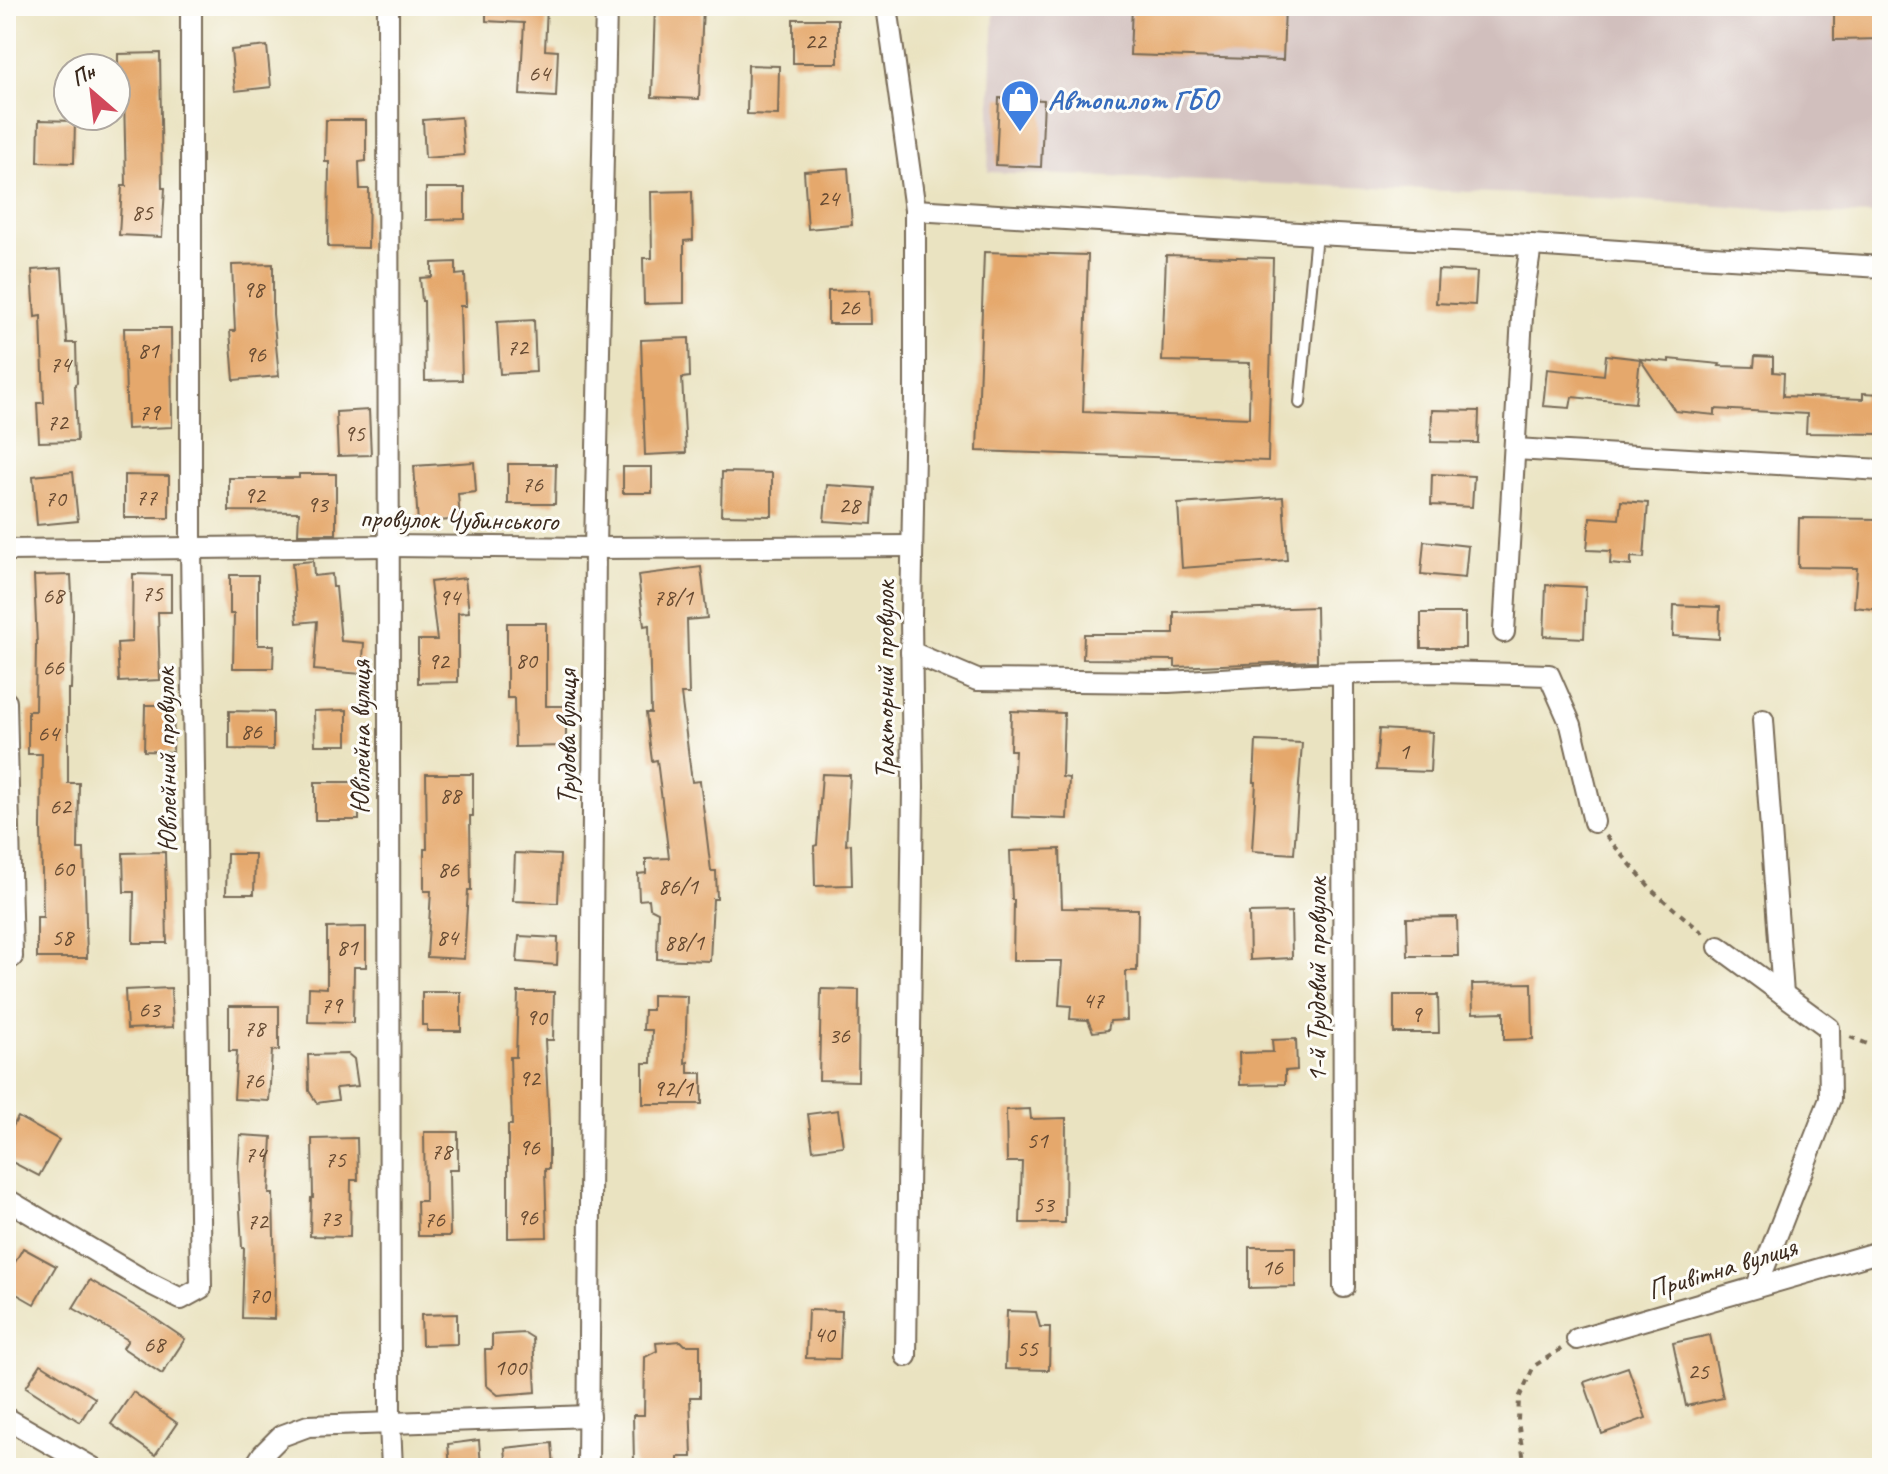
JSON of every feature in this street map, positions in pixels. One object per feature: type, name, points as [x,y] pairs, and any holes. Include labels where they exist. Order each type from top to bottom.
[{"type":"street","name":"Ювілейний провулок","points":[[6,1199],[181,1299],[201,1288],[191,547],[191,6]]},
{"type":"street","name":"Ювілейна вулиця","points":[[388,6],[387,546],[392,1468]]},
{"type":"street","name":"Трудова вулиця","points":[[588,1468],[595,548],[606,6]]},
{"type":"street","name":"Тракторний провулок","points":[[887,6],[915,210],[911,652],[913,787],[906,1356]]},
{"type":"street","points":[[915,210],[1882,267]]},
{"type":"street","points":[[1504,632],[1523,299],[1531,245]]},
{"type":"street","points":[[1515,449],[1882,470]]},
{"type":"street","name":"провулок Чубинського","points":[[6,550],[912,546]]},
{"type":"street","points":[[911,652],[977,680],[1168,682],[1440,672],[1549,675],[1571,725],[1594,822]]},
{"type":"street","name":"1-й Трудовий провулок","points":[[1343,674],[1344,1287]]},
{"type":"street","points":[[6,702],[12,957],[6,957]]},
{"type":"street","points":[[1763,720],[1783,994]]},
{"type":"street","points":[[1719,947],[1829,1028],[1830,1099],[1757,1286]]},
{"type":"street","name":"Привітна вулиця","points":[[1577,1339],[1882,1251]]},
{"type":"street","points":[[254,1468],[281,1436],[308,1426],[589,1416]]},
{"type":"street","points":[[6,1418],[93,1468]]},
{"type":"lane","points":[[1300,403],[1316,234]]},
{"type":"path","points":[[1594,822],[1654,892],[1719,947]]},
{"type":"path","points":[[1829,1028],[1870,1045],[1882,1044]]},
{"type":"path","points":[[1525,1468],[1518,1421],[1519,1398],[1534,1366],[1577,1339]]},
{"type":"shaded area","points":[[994,6],[1882,6],[1882,215],[1589,197],[988,172]]},
{"type":"building","points":[[486,6],[547,6],[545,50],[558,51],[556,97],[520,95],[524,23],[486,21]]},
{"type":"building","points":[[655,6],[703,6],[699,99],[652,97]]},
{"type":"building","points":[[1132,6],[1285,6],[1283,60],[1130,55]]},
{"type":"building","points":[[1834,6],[1882,6],[1882,39],[1834,40]]},
{"type":"building","points":[[793,19],[838,19],[838,63],[793,63]]},
{"type":"building","points":[[267,46],[271,87],[235,91],[231,50]]},
{"type":"building","points":[[160,53],[162,188],[165,188],[162,237],[119,235],[122,186],[126,186],[125,132],[132,132],[132,54]]},
{"type":"building","points":[[748,65],[779,66],[778,115],[747,114]]},
{"type":"building","points":[[999,98],[1044,100],[1041,167],[996,165]]},
{"type":"building","points":[[461,117],[464,155],[425,158],[423,120]]},
{"type":"building","points":[[39,120],[52,120],[52,132],[75,132],[74,163],[38,162]]},
{"type":"building","points":[[326,120],[366,120],[366,161],[359,162],[360,189],[369,189],[368,248],[328,247]]},
{"type":"building","points":[[848,168],[852,225],[808,229],[804,171]]},
{"type":"building","points":[[426,188],[465,188],[465,219],[426,220]]},
{"type":"building","points":[[692,191],[693,240],[684,241],[684,303],[644,304],[643,258],[652,258],[651,192]]},
{"type":"building","points":[[984,252],[1088,255],[1083,412],[1249,418],[1250,363],[1162,361],[1166,255],[1273,258],[1268,461],[977,451]]},
{"type":"building","points":[[456,262],[456,275],[465,274],[466,306],[460,306],[462,380],[425,381],[424,301],[420,278],[432,277],[432,263]]},
{"type":"building","points":[[273,264],[273,314],[279,376],[234,380],[230,331],[235,331],[232,265]]},
{"type":"building","points":[[62,268],[67,343],[76,343],[77,441],[39,442],[37,403],[44,403],[41,316],[35,317],[32,270]]},
{"type":"building","points":[[1438,270],[1477,272],[1475,305],[1436,303]]},
{"type":"building","points":[[870,290],[871,324],[828,324],[828,291]]},
{"type":"building","points":[[534,320],[536,372],[500,374],[497,322]]},
{"type":"building","points":[[124,328],[171,328],[172,427],[127,429]]},
{"type":"building","points":[[689,338],[690,377],[682,378],[686,453],[645,455],[641,340]]},
{"type":"building","points":[[1606,355],[1640,359],[1635,403],[1572,397],[1570,408],[1543,406],[1547,369],[1604,375]]},
{"type":"building","points":[[1755,356],[1773,357],[1773,372],[1784,373],[1783,396],[1863,399],[1863,393],[1882,394],[1882,434],[1806,433],[1807,414],[1715,409],[1715,415],[1675,411],[1640,359],[1754,367]]},
{"type":"building","points":[[369,410],[371,455],[338,456],[336,412]]},
{"type":"building","points":[[1432,410],[1479,411],[1478,443],[1431,442]]},
{"type":"building","points":[[474,462],[476,492],[458,494],[460,519],[418,523],[414,466]]},
{"type":"building","points":[[508,464],[556,464],[555,504],[508,504]]},
{"type":"building","points":[[623,467],[652,467],[652,493],[623,493]]},
{"type":"building","points":[[73,472],[78,521],[37,525],[33,476]]},
{"type":"building","points":[[722,472],[772,473],[772,516],[721,515]]},
{"type":"building","points":[[299,474],[336,474],[336,534],[298,534],[299,512],[229,511],[229,478],[299,478]]},
{"type":"building","points":[[1432,474],[1474,476],[1472,507],[1431,505]]},
{"type":"building","points":[[124,475],[169,476],[169,518],[124,518]]},
{"type":"building","points":[[827,485],[874,488],[872,524],[824,521]]},
{"type":"building","points":[[1283,497],[1287,560],[1182,568],[1178,504]]},
{"type":"building","points":[[1621,501],[1648,503],[1644,558],[1631,557],[1631,566],[1610,564],[1611,551],[1587,550],[1590,517],[1619,519]]},
{"type":"building","points":[[1799,518],[1882,519],[1882,610],[1854,607],[1857,568],[1798,567]]},
{"type":"building","points":[[1424,541],[1468,546],[1465,578],[1421,574]]},
{"type":"building","points":[[313,561],[314,576],[332,574],[341,641],[364,643],[362,674],[314,670],[317,621],[297,623],[292,563]]},
{"type":"building","points":[[701,567],[707,618],[687,620],[689,694],[681,694],[692,782],[700,781],[711,871],[716,871],[717,899],[713,899],[710,961],[657,959],[658,912],[650,908],[649,899],[639,900],[638,874],[646,873],[646,859],[669,858],[657,760],[652,761],[646,713],[651,713],[649,625],[644,626],[638,575]]},
{"type":"building","points":[[133,574],[171,575],[171,612],[158,612],[160,680],[119,682],[117,643],[132,642]]},
{"type":"building","points":[[71,575],[73,614],[71,689],[68,689],[68,783],[79,783],[78,849],[84,849],[87,958],[37,958],[37,917],[43,917],[42,754],[28,754],[28,711],[35,711],[37,645],[34,576]]},
{"type":"building","points":[[230,575],[258,575],[258,645],[274,645],[273,668],[233,668],[234,614],[230,614]]},
{"type":"building","points":[[465,578],[469,612],[458,613],[458,682],[418,683],[418,640],[437,640],[430,582]]},
{"type":"building","points":[[1546,585],[1586,587],[1584,638],[1544,636]]},
{"type":"building","points":[[1674,605],[1720,607],[1719,639],[1673,636]]},
{"type":"building","points":[[1316,607],[1317,661],[1175,667],[1175,660],[1083,659],[1084,634],[1174,634],[1174,612]]},
{"type":"building","points":[[1421,613],[1465,613],[1465,648],[1421,648]]},
{"type":"building","points":[[507,623],[546,623],[546,706],[566,706],[566,746],[515,747],[514,698],[507,698]]},
{"type":"building","points":[[145,705],[174,705],[173,752],[144,751]]},
{"type":"building","points":[[347,710],[347,745],[315,745],[314,711]]},
{"type":"building","points":[[229,711],[273,712],[273,750],[229,749]]},
{"type":"building","points":[[1011,711],[1064,713],[1062,777],[1069,778],[1067,819],[1012,817],[1015,750],[1010,750]]},
{"type":"building","points":[[1379,729],[1432,732],[1430,772],[1376,770]]},
{"type":"building","points":[[1256,741],[1302,743],[1294,854],[1252,851]]},
{"type":"building","points":[[426,774],[473,774],[471,890],[468,890],[464,959],[427,957],[431,891],[424,891]]},
{"type":"building","points":[[822,774],[850,775],[846,845],[851,844],[852,885],[815,886],[814,846],[817,845]]},
{"type":"building","points":[[315,782],[359,782],[359,820],[315,820]]},
{"type":"building","points":[[1060,849],[1062,908],[1138,909],[1137,971],[1126,971],[1127,1020],[1110,1021],[1108,1030],[1093,1032],[1088,1020],[1070,1019],[1071,1006],[1059,1005],[1062,961],[1013,961],[1014,900],[1010,851]]},
{"type":"building","points":[[165,852],[167,943],[133,943],[134,892],[124,892],[123,853]]},
{"type":"building","points":[[515,853],[560,855],[558,903],[513,901]]},
{"type":"building","points":[[227,854],[255,854],[254,894],[226,894]]},
{"type":"building","points":[[1291,912],[1292,958],[1250,960],[1249,913]]},
{"type":"building","points":[[1457,917],[1458,956],[1408,956],[1407,918]]},
{"type":"building","points":[[366,927],[366,967],[354,967],[353,1023],[308,1022],[309,987],[327,988],[327,928]]},
{"type":"building","points":[[519,936],[558,938],[557,965],[517,962]]},
{"type":"building","points":[[1532,983],[1533,1039],[1504,1040],[1504,1012],[1473,1013],[1472,984]]},
{"type":"building","points":[[171,988],[173,1027],[127,1029],[125,990]]},
{"type":"building","points":[[821,989],[859,990],[858,1081],[819,1080]]},
{"type":"building","points":[[422,992],[461,992],[461,1031],[427,1031],[427,1025],[422,1025]]},
{"type":"building","points":[[518,992],[554,992],[553,1040],[545,1040],[549,1125],[549,1169],[545,1169],[547,1237],[508,1238],[508,1125],[512,1125],[510,1057],[516,1057]]},
{"type":"building","points":[[652,995],[687,996],[685,1063],[688,1062],[688,1073],[702,1073],[702,1104],[643,1104],[643,1063],[651,1063],[652,1030],[643,1030],[644,1010],[652,1010]]},
{"type":"building","points":[[1394,995],[1438,995],[1439,1033],[1394,1033]]},
{"type":"building","points":[[229,1006],[279,1006],[279,1050],[272,1051],[269,1101],[234,1099],[237,1051],[229,1051]]},
{"type":"building","points":[[1296,1039],[1297,1070],[1285,1071],[1285,1084],[1240,1085],[1239,1053],[1273,1052],[1272,1040]]},
{"type":"building","points":[[348,1054],[354,1059],[358,1086],[336,1088],[338,1100],[317,1103],[309,1091],[308,1055]]},
{"type":"building","points":[[1030,1109],[1031,1119],[1066,1118],[1065,1223],[1020,1223],[1022,1162],[1007,1162],[1006,1110]]},
{"type":"building","points":[[838,1110],[843,1146],[813,1150],[808,1114]]},
{"type":"building","points":[[18,1117],[59,1140],[39,1176],[6,1159],[6,1139]]},
{"type":"building","points":[[424,1132],[458,1132],[458,1170],[449,1170],[450,1236],[418,1236],[417,1201],[425,1201]]},
{"type":"building","points":[[240,1135],[272,1137],[269,1194],[273,1194],[274,1319],[242,1318],[244,1248],[238,1170]]},
{"type":"building","points":[[357,1138],[358,1180],[351,1180],[350,1237],[310,1236],[312,1139]]},
{"type":"building","points":[[1249,1247],[1295,1247],[1295,1287],[1249,1288]]},
{"type":"building","points":[[23,1248],[56,1266],[34,1304],[6,1288],[6,1278]]},
{"type":"building","points":[[90,1280],[185,1339],[162,1374],[123,1348],[128,1340],[73,1308]]},
{"type":"building","points":[[808,1310],[842,1311],[840,1359],[806,1358]]},
{"type":"building","points":[[1007,1311],[1036,1312],[1040,1327],[1050,1327],[1049,1370],[1005,1369]]},
{"type":"building","points":[[457,1314],[457,1344],[422,1345],[421,1315]]},
{"type":"building","points":[[525,1333],[533,1338],[536,1392],[498,1395],[486,1385],[485,1349],[492,1349],[492,1335]]},
{"type":"building","points":[[1710,1335],[1723,1398],[1686,1406],[1673,1343]]},
{"type":"building","points":[[681,1341],[685,1345],[700,1345],[700,1397],[690,1397],[692,1457],[678,1457],[678,1468],[640,1468],[634,1463],[633,1415],[644,1415],[645,1357],[657,1351],[656,1343]]},
{"type":"building","points":[[41,1364],[95,1398],[80,1422],[26,1387]]},
{"type":"building","points":[[1628,1367],[1646,1418],[1602,1434],[1584,1382]]},
{"type":"building","points":[[133,1392],[177,1423],[155,1455],[111,1424]]},
{"type":"building","points":[[479,1440],[481,1466],[450,1468],[448,1444]]},
{"type":"building","points":[[552,1443],[554,1468],[507,1468],[505,1448]]},
{"type":"place","name":"Автопилот ГБО","points":[[1020,133]]}]
